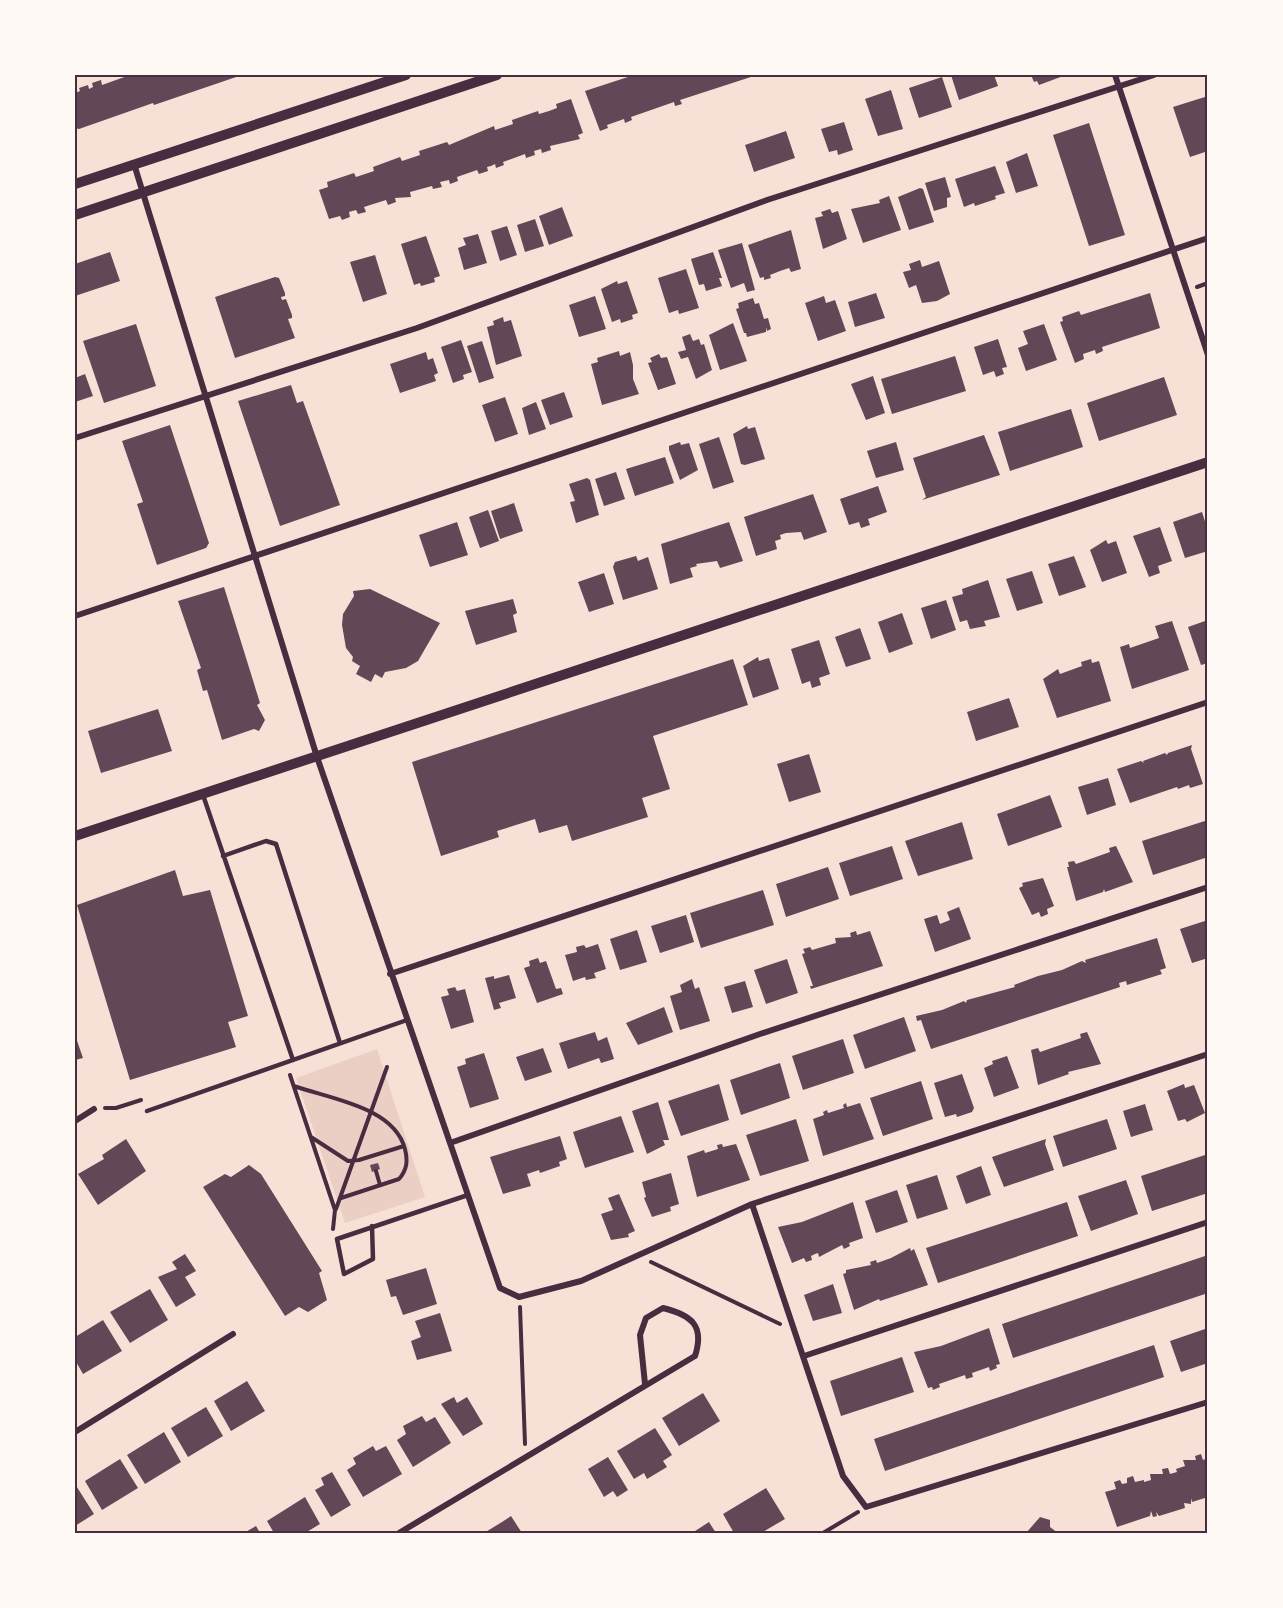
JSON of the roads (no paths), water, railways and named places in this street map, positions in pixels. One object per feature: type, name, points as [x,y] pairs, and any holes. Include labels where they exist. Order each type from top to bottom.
[{"type":"street","points":[[75,183],[406,75]]},
{"type":"street","points":[[75,215],[496,75]]},
{"type":"street","points":[[1115,75],[1208,355]]},
{"type":"street","points":[[75,438],[417,328],[767,200],[1154,75]]},
{"type":"street","points":[[134,164],[317,757],[500,1288],[519,1297],[581,1281],[752,1204],[1208,1053]]},
{"type":"street","points":[[75,616],[1208,238]]},
{"type":"street","points":[[75,836],[1208,462]]},
{"type":"street","points":[[390,974],[1208,702]]},
{"type":"street","points":[[450,1143],[760,1034],[1208,887]]},
{"type":"street","points":[[75,1121],[94,1109]]},
{"type":"street","points":[[752,1204],[843,1476],[866,1507],[1208,1402]]},
{"type":"street","points":[[804,1356],[1208,1222]]},
{"type":"street","points":[[399,1533],[695,1356],[700,1342],[695,1323],[681,1313],[663,1308],[646,1318],[640,1335],[645,1384]]},
{"type":"street","points":[[75,1432],[233,1334]]},
{"type":"lane","points":[[203,794],[293,1060]]},
{"type":"lane","points":[[223,856],[266,841],[276,844],[340,1043]]},
{"type":"lane","points":[[147,1111],[406,1020]]},
{"type":"lane","points":[[372,1226],[373,1259],[344,1274],[337,1239],[372,1226],[468,1195]]}]
